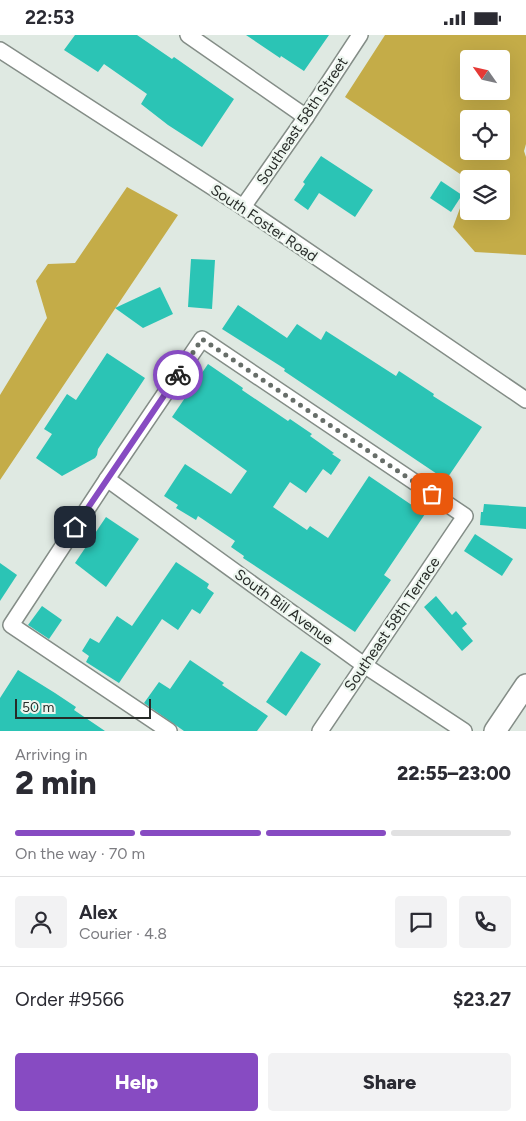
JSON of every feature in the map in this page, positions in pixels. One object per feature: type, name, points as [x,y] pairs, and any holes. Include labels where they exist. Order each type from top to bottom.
[{"type":"main road","points":[[495,731],[526,685]]},
{"type":"street","points":[[188,35],[306,117]]},
{"type":"street","name":"Southeast 58th Street","points":[[243,207],[360,35]]},
{"type":"street","name":"South Foster Road","points":[[0,50],[243,207],[526,400]]},
{"type":"street","name":"Southeast 58th Terrace","points":[[107,479],[202,339],[465,516],[320,731]]},
{"type":"street","points":[[107,479],[11,625],[169,731]]},
{"type":"street","name":"South Bill Avenue","points":[[107,479],[364,665],[464,731]]},
{"type":"shaded area","points":[[385,35],[526,35],[526,144],[524,151],[526,157],[526,255],[475,252],[453,227],[460,208],[460,220],[510,220],[510,170],[460,170],[460,174],[345,97]]},
{"type":"shaded area","points":[[127,187],[178,215],[0,480],[0,395],[47,318],[36,281],[48,264],[75,263]]},
{"type":"building","points":[[75,35],[137,35],[172,59],[174,57],[234,99],[202,147],[168,125],[141,104],[147,94],[104,64],[98,72],[64,50]]},
{"type":"building","points":[[246,35],[329,35],[304,71],[281,56],[280,58]]},
{"type":"building","points":[[321,156],[373,190],[355,217],[319,193],[308,210],[294,200],[305,184],[303,182]]},
{"type":"building","points":[[441,181],[460,194],[460,198],[451,212],[430,198]]},
{"type":"building","points":[[191,259],[215,260],[212,309],[188,307]]},
{"type":"building","points":[[160,287],[173,314],[143,328],[115,308]]},
{"type":"building","points":[[238,305],[287,338],[297,324],[321,340],[326,331],[396,376],[399,371],[434,394],[433,396],[482,427],[446,480],[284,371],[285,369],[222,329]]},
{"type":"building","points":[[107,353],[145,378],[98,449],[95,458],[62,476],[36,458],[52,434],[44,429],[67,394],[76,400]]},
{"type":"building","points":[[208,364],[288,421],[290,419],[312,434],[310,436],[341,460],[331,475],[323,469],[306,493],[290,482],[273,507],[307,530],[310,526],[328,538],[369,476],[425,514],[384,575],[391,580],[355,632],[243,558],[244,556],[231,547],[235,541],[198,516],[196,520],[176,508],[178,505],[164,496],[185,464],[231,494],[247,471],[172,417]]},
{"type":"building","points":[[484,504],[526,507],[526,529],[480,525]]},
{"type":"building","points":[[106,517],[139,539],[106,587],[75,563]]},
{"type":"building","points":[[475,534],[513,559],[502,576],[464,551]]},
{"type":"building","points":[[176,562],[209,584],[207,588],[214,593],[200,614],[192,609],[178,630],[162,619],[119,683],[86,662],[89,656],[82,651],[90,638],[99,643],[117,616],[132,626]]},
{"type":"building","points":[[0,563],[17,575],[0,601]]},
{"type":"building","points":[[436,596],[452,615],[456,611],[467,624],[462,628],[473,641],[462,651],[424,607]]},
{"type":"building","points":[[42,606],[62,620],[49,639],[28,625]]},
{"type":"building","points":[[301,651],[321,664],[286,716],[266,702]]},
{"type":"building","points":[[190,660],[224,683],[222,685],[268,716],[257,731],[184,731],[144,703],[159,682],[170,689]]},
{"type":"building","points":[[18,670],[76,707],[74,710],[105,731],[0,731],[0,698]]},
{"type":"way so far","points":[[178,375],[202,339],[432,494]]},
{"type":"route","points":[[75,527],[178,375]]}]
